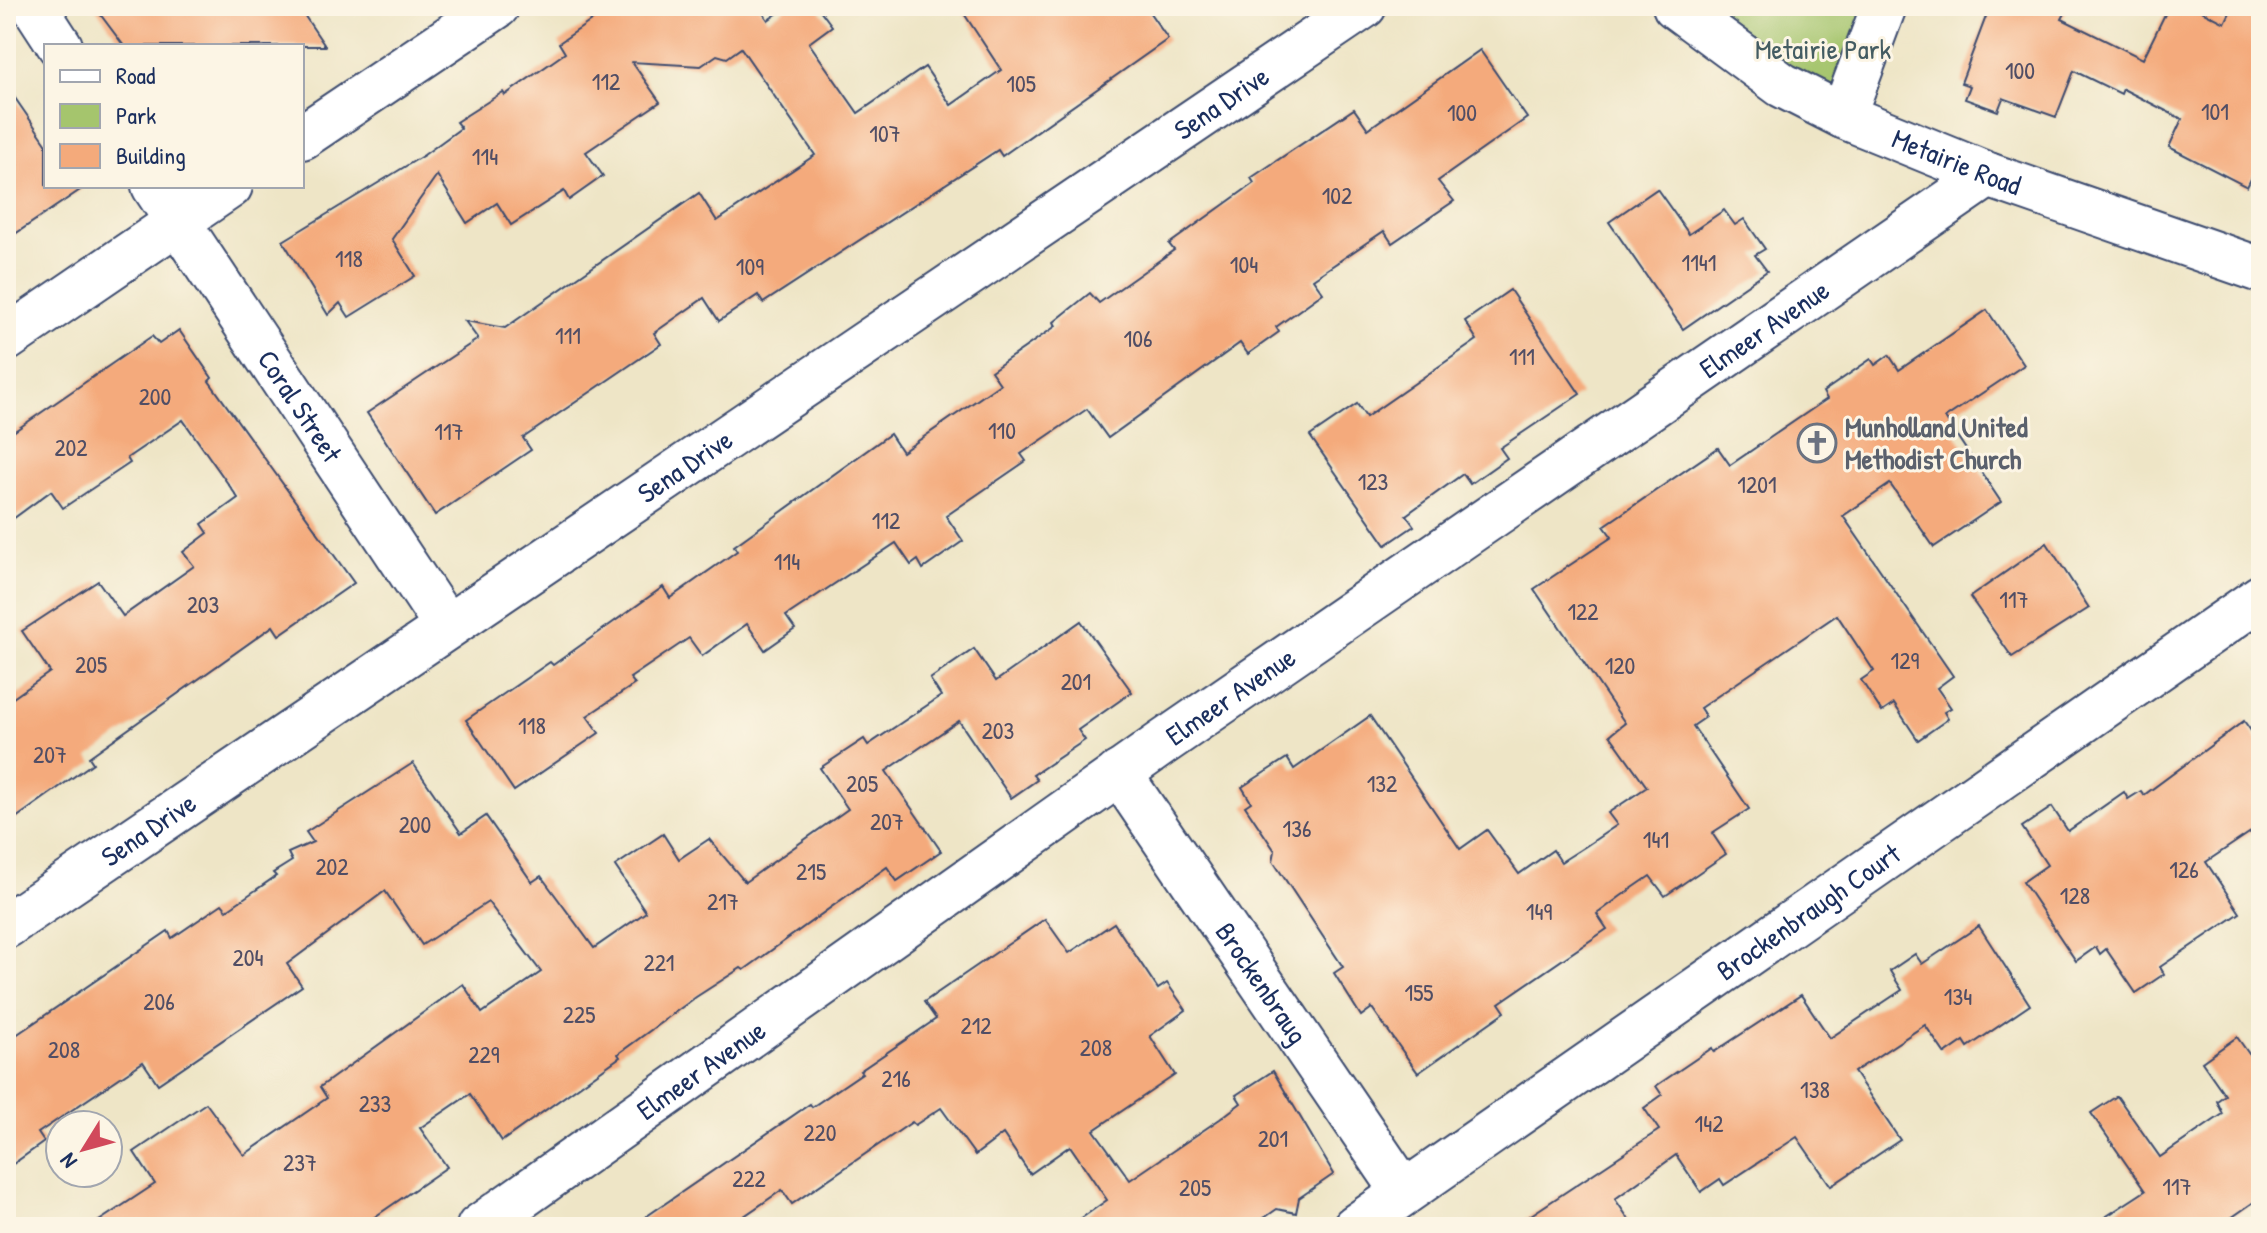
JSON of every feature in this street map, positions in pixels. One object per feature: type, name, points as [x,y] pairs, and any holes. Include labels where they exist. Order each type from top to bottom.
[{"type":"street","points":[[34,6],[59,44]]},
{"type":"street","points":[[304,136],[497,6]]},
{"type":"street","name":"Sena Drive","points":[[6,926],[1364,6]]},
{"type":"street","name":"Metairie Road","points":[[1675,6],[1782,85],[1843,116],[1988,175],[2261,270]]},
{"type":"street","points":[[1843,116],[1884,6]]},
{"type":"street","name":"Elmeer Avenue","points":[[479,1227],[1119,773],[1988,175]]},
{"type":"street","points":[[6,339],[166,204],[223,188]]},
{"type":"street","name":"Coral Street","points":[[166,204],[446,626]]},
{"type":"street","name":"Brockenbraugh Court","points":[[1355,1227],[2261,597]]},
{"type":"street","name":"Brockenbraug","points":[[1119,773],[1404,1192]]},
{"type":"green space","name":"Metairie Park","points":[[1681,6],[1890,6],[1843,116]]},
{"type":"building","points":[[94,6],[298,6],[325,46],[304,44],[122,44]]},
{"type":"building","points":[[613,6],[758,6],[768,20],[788,6],[817,6],[832,26],[809,43],[858,113],[925,67],[951,105],[1001,70],[959,6],[1145,6],[1168,39],[1002,156],[998,150],[763,303],[758,295],[719,321],[704,298],[654,333],[661,344],[523,438],[531,450],[435,515],[367,413],[478,339],[465,321],[505,328],[699,193],[717,221],[815,155],[741,48],[727,58],[717,55],[701,66],[632,62],[660,102],[586,152],[603,176],[569,200],[564,191],[511,225],[497,203],[467,223],[437,175],[392,239],[415,276],[349,317],[340,303],[328,315],[283,241],[424,155],[461,128],[456,122],[503,92],[505,95],[565,53],[559,43]]},
{"type":"building","points":[[1990,6],[2069,6],[2062,19],[2143,59],[2169,6],[2192,6],[2225,23],[2233,6],[2261,6],[2261,159],[2247,187],[2169,147],[2182,119],[2123,89],[2121,94],[2074,71],[2056,117],[2003,98],[1998,111],[1965,99],[1970,86],[1961,83]]},
{"type":"building","points":[[1480,50],[1527,118],[1438,181],[1454,201],[1392,243],[1384,231],[1313,279],[1323,293],[1276,327],[1279,332],[1248,354],[1240,343],[1108,438],[1087,409],[1021,454],[1026,461],[946,516],[963,541],[923,569],[918,560],[911,565],[896,543],[786,616],[795,629],[765,650],[747,624],[702,656],[689,638],[630,678],[635,684],[587,716],[599,733],[514,791],[466,720],[550,662],[553,665],[663,587],[670,598],[737,551],[734,546],[890,434],[902,452],[1000,384],[991,371],[1056,326],[1054,322],[1090,293],[1099,303],[1174,250],[1169,244],[1254,183],[1251,178],[1354,109],[1368,129]]},
{"type":"building","points":[[6,85],[44,140],[44,188],[83,188],[6,240]]},
{"type":"building","points":[[1657,189],[1689,234],[1724,210],[1735,225],[1744,219],[1765,249],[1755,255],[1767,271],[1683,329],[1609,222]]},
{"type":"building","points":[[1510,290],[1580,394],[1500,448],[1507,458],[1470,484],[1463,474],[1406,515],[1414,526],[1386,545],[1310,436],[1357,404],[1366,417],[1477,340],[1465,321]]},
{"type":"building","points":[[1987,310],[2024,365],[1945,418],[2001,502],[1934,547],[1890,484],[1843,516],[1953,676],[1937,688],[1951,708],[1944,712],[1948,719],[1918,740],[1894,704],[1882,712],[1861,680],[1874,671],[1837,615],[1700,708],[1706,717],[1693,726],[1749,809],[1712,833],[1726,854],[1665,896],[1650,876],[1621,896],[1597,914],[1607,929],[1499,1003],[1505,1012],[1418,1073],[1372,1008],[1361,1016],[1334,973],[1343,967],[1273,861],[1275,851],[1245,806],[1251,802],[1242,787],[1287,758],[1294,769],[1370,716],[1460,849],[1487,830],[1519,874],[1553,850],[1561,862],[1586,846],[1617,825],[1608,813],[1647,787],[1610,735],[1625,723],[1534,589],[1612,537],[1604,526],[1718,448],[1730,465],[1827,399],[1823,392],[1871,359],[1875,365],[1889,355],[1899,370]]},
{"type":"building","points":[[179,330],[212,378],[209,381],[354,583],[279,635],[273,626],[89,757],[93,763],[6,825],[6,703],[50,672],[22,631],[98,581],[123,616],[194,566],[183,552],[208,533],[202,524],[238,498],[183,420],[127,458],[130,463],[63,508],[51,491],[6,524],[6,437],[152,336],[159,344]]},
{"type":"building","points":[[2047,543],[2089,608],[2012,657],[1970,597]]},
{"type":"building","points":[[1081,621],[1132,692],[1078,730],[1085,740],[1033,775],[1037,780],[1011,798],[959,721],[886,771],[941,851],[897,881],[887,867],[744,970],[741,968],[696,997],[618,1054],[620,1057],[502,1141],[470,1094],[420,1128],[447,1167],[360,1227],[90,1227],[155,1184],[134,1152],[206,1103],[244,1155],[327,1098],[320,1087],[463,984],[482,1013],[541,972],[488,902],[422,945],[385,891],[287,964],[302,986],[158,1084],[143,1062],[73,1109],[44,1109],[44,1129],[38,1133],[44,1142],[6,1169],[6,1042],[168,931],[172,938],[222,904],[227,910],[276,876],[273,873],[292,861],[288,853],[313,842],[306,832],[413,763],[461,833],[486,816],[532,882],[541,876],[594,948],[646,912],[615,866],[663,834],[679,859],[709,839],[745,882],[848,809],[820,768],[864,739],[868,745],[941,696],[930,679],[974,649],[996,681]]},
{"type":"building","points":[[2244,721],[2261,745],[2261,825],[2206,862],[2240,913],[2160,967],[2164,974],[2136,993],[2106,949],[2100,954],[2096,947],[2076,961],[2023,882],[2047,865],[2022,827],[2052,807],[2068,831],[2124,792],[2128,799],[2141,791],[2144,795]]},
{"type":"building","points":[[1045,919],[1069,953],[1114,923],[1158,989],[1167,983],[1186,1010],[1150,1036],[1175,1075],[1094,1130],[1130,1180],[1241,1103],[1236,1095],[1273,1071],[1334,1174],[1299,1198],[1296,1213],[1277,1209],[1251,1227],[1069,1227],[1107,1200],[1070,1146],[1030,1174],[1003,1134],[975,1155],[941,1108],[915,1125],[912,1122],[792,1204],[782,1190],[728,1227],[631,1227],[810,1104],[812,1107],[862,1073],[860,1071],[936,1019],[924,1002]]},
{"type":"building","points":[[1979,926],[2030,1005],[1968,1047],[1964,1041],[1945,1054],[1925,1025],[1854,1072],[1900,1140],[1831,1186],[1797,1137],[1724,1185],[1720,1179],[1701,1192],[1676,1155],[1615,1199],[1634,1227],[1513,1227],[1659,1130],[1644,1108],[1662,1095],[1656,1086],[1712,1048],[1714,1052],[1801,995],[1830,1038],[1902,990],[1890,971],[1915,954],[1922,964]]},
{"type":"building","points":[[2237,1037],[2261,1071],[2261,1197],[2218,1227],[2090,1227],[2145,1191],[2091,1113],[2117,1096],[2160,1157],[2223,1114],[2217,1101],[2225,1095],[2202,1062]]},
{"type":"place","name":"Munholland United Methodist Church","points":[[1817,443]]}]
